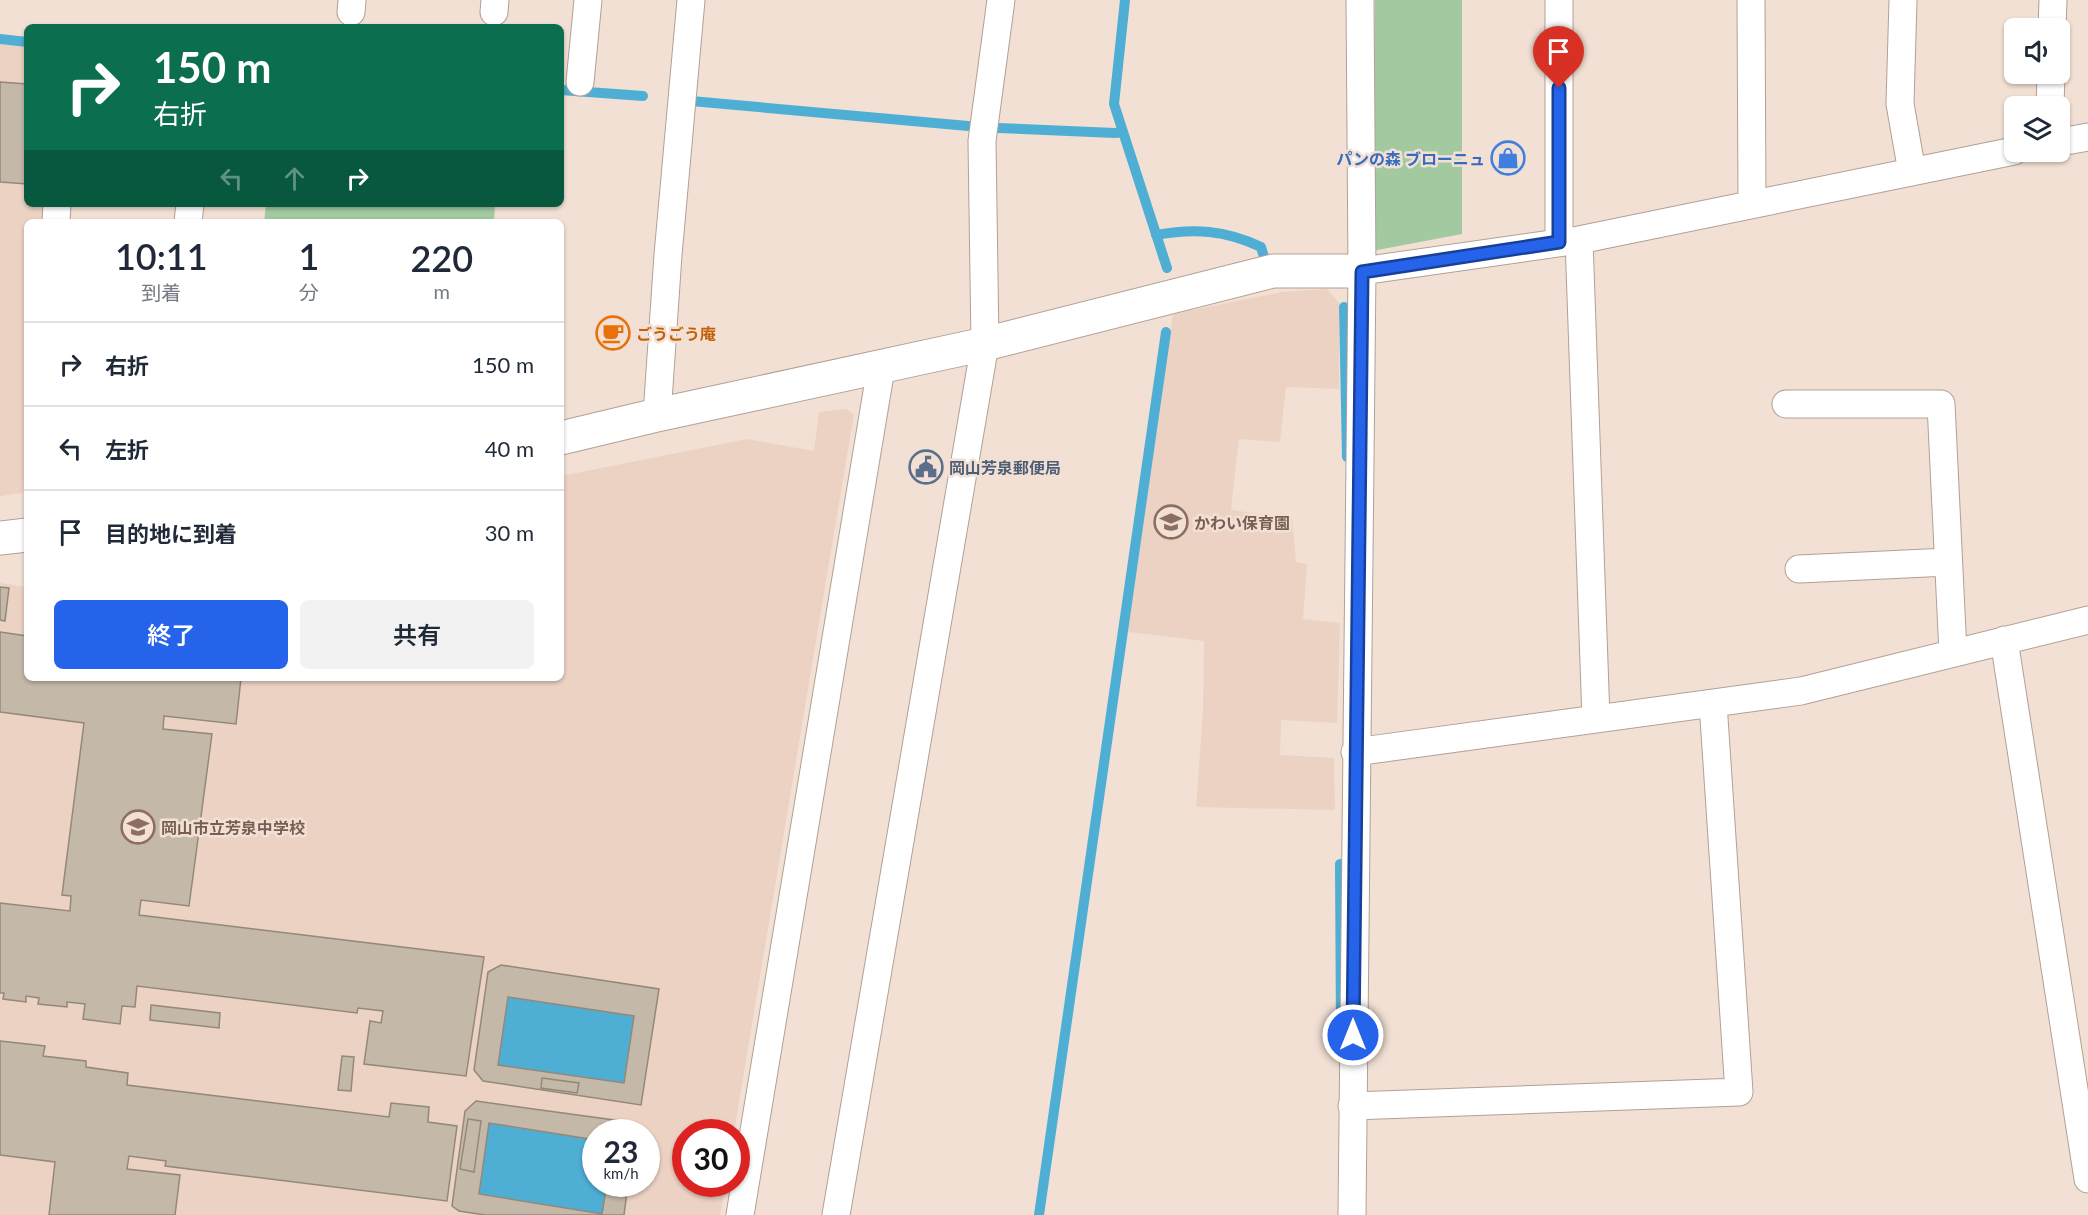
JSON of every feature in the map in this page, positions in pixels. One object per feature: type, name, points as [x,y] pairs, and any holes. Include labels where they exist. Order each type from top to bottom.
[{"type":"street","points":[[580,82],[588,0]]},
{"type":"street","points":[[657,415],[668,255],[691,0]]},
{"type":"street","points":[[836,1215],[985,344],[982,141],[1001,0]]},
{"type":"street","points":[[1352,1215],[1355,752],[1362,272],[1360,0]]},
{"type":"street","points":[[1559,0],[1569,241],[1596,719]]},
{"type":"street","points":[[1751,0],[1752,204]]},
{"type":"street","points":[[1903,0],[1900,104],[1912,172]]},
{"type":"street","points":[[2052,18],[2053,0]]},
{"type":"street","points":[[2070,140],[2088,137]]},
{"type":"street","points":[[564,437],[985,344],[1273,271],[1362,272],[1569,241],[2004,153]]},
{"type":"street","points":[[740,1215],[881,368]]},
{"type":"street","points":[[1786,404],[1941,404],[1953,653]]},
{"type":"street","points":[[0,538],[24,534]]},
{"type":"street","points":[[1798,569],[1948,562]]},
{"type":"street","points":[[1355,752],[1801,691],[2088,620]]},
{"type":"street","points":[[2004,640],[2088,1179]]},
{"type":"street","points":[[1353,1106],[1739,1092],[1713,703]]},
{"type":"shaded area","points":[[0,44],[24,47],[24,84],[0,82]]},
{"type":"shaded area","points":[[0,182],[24,184],[24,207],[47,207],[46,219],[24,219],[23,493],[0,496]]},
{"type":"shaded area","points":[[1327,289],[1339,303],[1339,389],[1286,387],[1280,442],[1239,439],[1231,510],[1292,518],[1296,562],[1307,564],[1303,619],[1340,623],[1337,723],[1281,720],[1280,755],[1334,758],[1335,810],[1196,807],[1203,711],[1204,641],[1128,632],[1173,314],[1282,292]]},
{"type":"shaded area","points":[[846,409],[854,414],[736,1119],[672,1119],[672,1197],[723,1197],[720,1215],[175,1215],[179,1175],[127,1169],[129,1156],[166,1161],[165,1165],[428,1122],[429,1108],[391,1103],[389,1117],[127,1085],[128,1073],[86,1067],[86,1061],[43,1056],[44,1046],[0,1041],[0,993],[4,993],[3,999],[26,1001],[26,996],[39,998],[39,1004],[66,1007],[67,1002],[85,1004],[83,1019],[120,1024],[122,1006],[135,1007],[137,986],[357,1013],[358,1008],[383,1011],[381,1023],[370,1022],[365,1064],[475,1022],[484,957],[139,915],[141,900],[189,906],[212,735],[163,729],[164,716],[236,724],[241,681],[564,681],[564,475],[747,439],[814,451],[819,412]]},
{"type":"shaded area","points":[[0,583],[24,587],[24,636],[0,632],[0,620],[4,621]]},
{"type":"shaded area","points":[[0,712],[84,723],[62,894],[71,896],[70,911],[0,903]]},
{"type":"shaded area","points":[[0,1155],[55,1162],[49,1215],[0,1215]]},
{"type":"green space","points":[[1375,0],[1462,0],[1462,234],[1372,251]]},
{"type":"green space","points":[[266,207],[495,207],[494,219],[264,219]]},
{"type":"water","points":[[508,997],[634,1016],[624,1083],[498,1065]]},
{"type":"water","points":[[489,1123],[582,1138],[582,1197],[605,1197],[602,1214],[479,1194]]},
{"type":"building","points":[[0,82],[24,84],[24,184],[0,182]]},
{"type":"building","points":[[0,587],[9,588],[5,621],[0,620]]},
{"type":"building","points":[[0,632],[24,636],[24,681],[241,681],[236,724],[164,716],[163,729],[212,734],[189,906],[141,900],[139,915],[484,957],[466,1076],[364,1064],[370,1021],[381,1023],[383,1011],[358,1008],[357,1013],[137,986],[135,1007],[122,1006],[120,1024],[83,1019],[85,1004],[67,1002],[67,1007],[38,1004],[39,998],[26,996],[26,1002],[3,999],[4,993],[0,993],[0,903],[70,911],[71,896],[62,895],[84,723],[0,712]]},
{"type":"building","points":[[501,965],[659,989],[641,1105],[483,1081],[474,1070],[488,972]],"holes":[[[508,997],[634,1016],[624,1083],[498,1065]],[[542,1078],[579,1083],[577,1093],[541,1088]]]},
{"type":"building","points":[[151,1005],[220,1013],[219,1028],[150,1020]]},
{"type":"building","points":[[0,1041],[45,1046],[43,1056],[86,1061],[86,1067],[128,1073],[127,1085],[389,1117],[391,1103],[429,1107],[428,1122],[457,1126],[447,1201],[165,1166],[166,1161],[129,1156],[127,1169],[180,1175],[175,1215],[49,1215],[55,1162],[0,1155]]},
{"type":"building","points":[[342,1056],[354,1057],[351,1091],[338,1090]]},
{"type":"building","points":[[542,1078],[579,1083],[577,1093],[541,1088]]},
{"type":"building","points":[[476,1101],[607,1119],[582,1119],[582,1138],[489,1123],[479,1194],[602,1214],[605,1197],[626,1197],[624,1215],[485,1215],[459,1211],[452,1206],[465,1111]],"holes":[[[468,1119],[481,1121],[474,1172],[460,1169]]]},
{"type":"building","points":[[468,1119],[481,1121],[474,1172],[460,1169]]},
{"type":"waterway","points":[[1125,0],[1114,104],[1167,268]]},
{"type":"waterway","points":[[0,39],[24,42]]},
{"type":"waterway","points":[[564,90],[643,96]]},
{"type":"waterway","points":[[691,101],[968,126]]},
{"type":"waterway","points":[[998,128],[1123,132]]},
{"type":"waterway","points":[[1156,235],[1196,231],[1222,234],[1261,247],[1264,257]]},
{"type":"waterway","points":[[1344,307],[1347,457]]},
{"type":"waterway","points":[[1039,1215],[1166,332]]},
{"type":"waterway","points":[[1340,864],[1341,1029]]},
{"type":"place","name":"パンの森 ブローニュ","points":[[1508,158]]},
{"type":"place","name":"ごうごう庵","points":[[613,333]]},
{"type":"place","name":"岡山芳泉郵便局","points":[[926,467]]},
{"type":"place","name":"かわい保育園","points":[[1171,522]]},
{"type":"place","name":"岡山市立芳泉中学校","points":[[138,827]]},
{"type":"route","points":[[1353,1035],[1362,272],[1559,242],[1559,88]]}]
